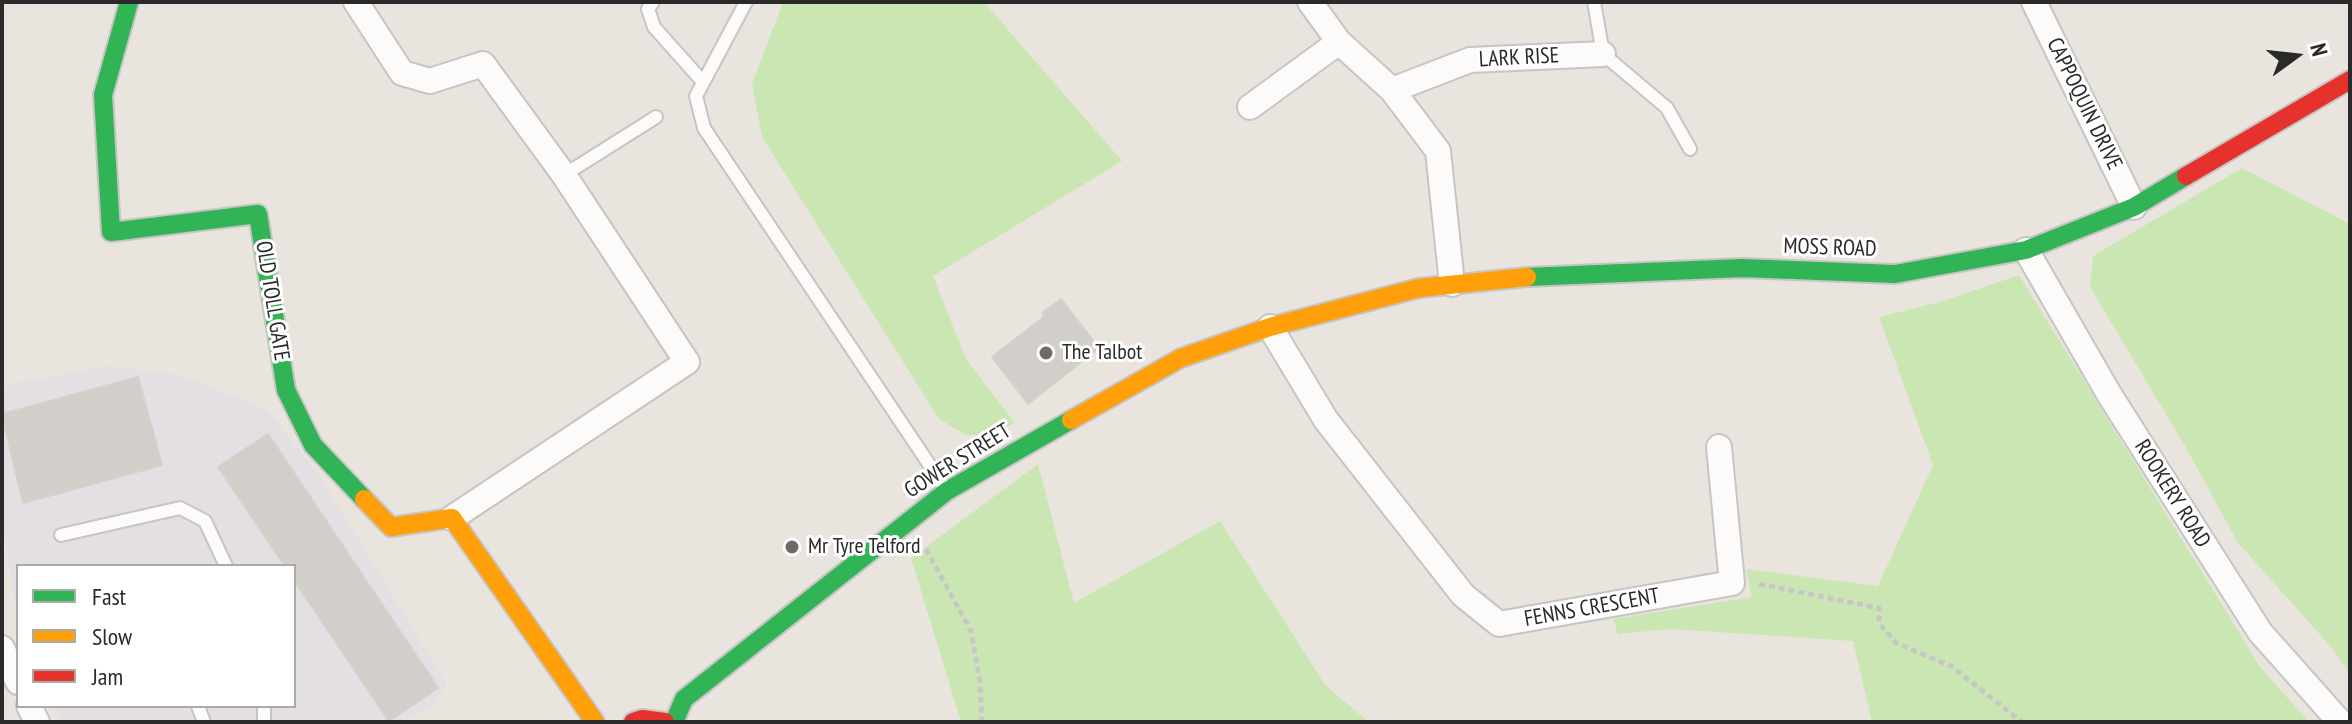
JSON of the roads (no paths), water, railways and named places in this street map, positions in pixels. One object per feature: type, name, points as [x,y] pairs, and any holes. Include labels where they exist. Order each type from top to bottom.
[{"type":"street","name":"OLD TOLL GATE","points":[[129,2],[103,95],[111,232],[258,214],[286,390],[313,445],[391,527],[452,518],[687,362],[564,175],[483,64],[430,81],[402,73],[356,2]]},
{"type":"street","points":[[1310,2],[1339,42],[1392,90],[1438,151],[1452,284]]},
{"type":"street","name":"CAPPOQUIN DRIVE","points":[[2034,2],[2134,207]]},
{"type":"street","points":[[1250,107],[1339,42]]},
{"type":"street","name":"LARK RISE","points":[[1392,90],[1470,60],[1603,54]]},
{"type":"street","name":"MOSS ROAD","points":[[1270,327],[1419,288],[1507,278],[1742,268],[1895,274],[2026,250],[2134,207],[2350,80]]},
{"type":"street","name":"ROOKERY ROAD","points":[[2026,250],[2109,394],[2260,632],[2340,722]]},
{"type":"street","name":"GOWER STREET","points":[[674,722],[684,699],[947,491],[1181,358],[1270,327]]},
{"type":"street","name":"FENNS CRESCENT","points":[[1270,327],[1326,420],[1463,595],[1499,624],[1732,583],[1719,447]]},
{"type":"street","points":[[452,518],[595,722]]},
{"type":"street","points":[[2,648],[16,678]]},
{"type":"street","points":[[633,722],[642,719],[665,722]]},
{"type":"lane","points":[[653,2],[648,9],[654,27],[703,82]]},
{"type":"lane","points":[[746,2],[696,96],[704,128],[947,491]]},
{"type":"lane","points":[[1594,2],[1603,54],[1667,108],[1690,149]]},
{"type":"lane","points":[[564,175],[656,117]]},
{"type":"lane","points":[[61,535],[180,508],[205,521],[225,564]]},
{"type":"place","name":"The Talbot","points":[[1046,353]]},
{"type":"place","name":"Mr Tyre Telford","points":[[792,547]]}]
